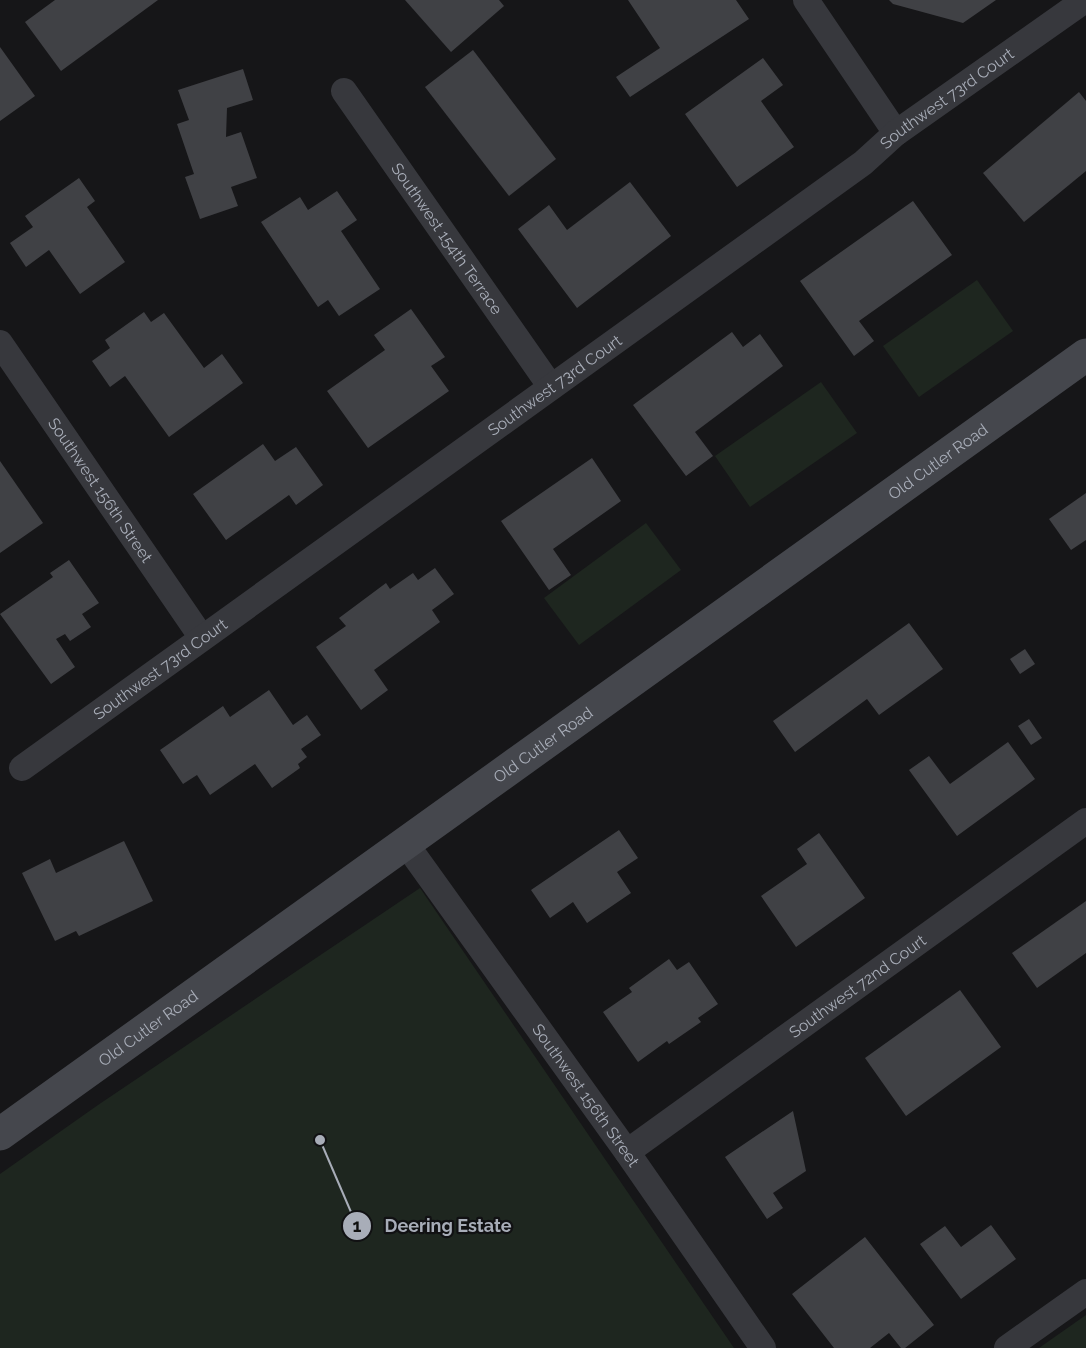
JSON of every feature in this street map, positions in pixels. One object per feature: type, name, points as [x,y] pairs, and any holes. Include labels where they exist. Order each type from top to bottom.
[{"type":"main road","name":"Old Cutler Road","points":[[0,1134],[1086,355]]},
{"type":"street","points":[[806,0],[896,133]]},
{"type":"street","name":"Southwest 73rd Court","points":[[22,768],[862,163],[896,133],[1085,0]]},
{"type":"street","name":"Southwest 154th Terrace","points":[[344,91],[551,387]]},
{"type":"street","name":"Southwest 156th Street","points":[[0,344],[202,638]]},
{"type":"street","name":"Southwest 72nd Court","points":[[627,1152],[1086,821]]},
{"type":"street","name":"Southwest 156th Street","points":[[406,844],[627,1152],[763,1348]]},
{"type":"street","points":[[1007,1348],[1086,1292]]},
{"type":"shaded area","points":[[977,280],[1013,331],[919,397],[883,346]]},
{"type":"shaded area","points":[[821,382],[857,433],[750,507],[715,456]]},
{"type":"shaded area","points":[[646,523],[681,570],[579,645],[544,598]]},
{"type":"shaded area","points":[[420,888],[734,1348],[0,1348],[0,1174],[98,1105]]},
{"type":"shaded area","points":[[1086,1315],[1086,1348],[1039,1348]]},
{"type":"building","points":[[55,0],[158,0],[61,71],[25,22]]},
{"type":"building","points":[[405,0],[499,0],[504,6],[451,52]]},
{"type":"building","points":[[628,0],[736,0],[749,19],[630,97],[616,77],[660,48]]},
{"type":"building","points":[[889,0],[996,0],[963,23],[893,4]]},
{"type":"building","points":[[0,47],[35,96],[0,121]]},
{"type":"building","points":[[473,50],[556,159],[509,196],[425,87]]},
{"type":"building","points":[[763,58],[783,85],[761,101],[794,147],[737,187],[685,114]]},
{"type":"building","points":[[243,69],[253,100],[227,108],[226,137],[241,132],[257,178],[231,187],[238,206],[200,219],[185,177],[194,174],[177,124],[189,120],[178,90]]},
{"type":"building","points":[[1079,92],[1086,101],[1086,171],[1024,222],[983,173]]},
{"type":"building","points":[[79,178],[95,201],[87,207],[125,262],[80,294],[49,250],[26,267],[10,243],[33,227],[25,216]]},
{"type":"building","points":[[630,182],[671,236],[577,308],[518,229],[549,205],[567,230]]},
{"type":"building","points":[[337,191],[357,220],[341,231],[380,289],[339,316],[328,300],[318,307],[261,222],[300,197],[308,210]]},
{"type":"building","points":[[913,201],[952,255],[859,321],[874,341],[854,356],[800,281]]},
{"type":"building","points":[[411,309],[445,357],[431,366],[449,391],[368,448],[327,391],[385,350],[374,335]]},
{"type":"building","points":[[144,312],[151,322],[164,313],[204,368],[222,354],[243,383],[169,437],[125,376],[110,387],[92,361],[110,348],[105,340]]},
{"type":"building","points":[[732,332],[743,347],[760,334],[783,366],[695,432],[713,456],[686,476],[633,405]]},
{"type":"building","points":[[263,444],[275,461],[296,447],[323,485],[296,505],[289,495],[226,540],[193,494]]},
{"type":"building","points":[[592,458],[621,501],[553,549],[571,575],[549,590],[501,521]]},
{"type":"building","points":[[0,461],[43,523],[0,553]]},
{"type":"building","points":[[1086,493],[1086,540],[1071,550],[1049,519]]},
{"type":"building","points":[[69,560],[99,603],[82,614],[91,627],[70,641],[65,634],[56,639],[75,667],[51,684],[0,614],[53,577],[50,573]]},
{"type":"building","points":[[435,568],[454,594],[432,610],[440,622],[374,670],[388,690],[361,710],[316,647],[346,626],[339,618],[386,583],[390,589],[413,573],[418,580]]},
{"type":"building","points":[[909,623],[943,669],[879,715],[867,699],[795,752],[773,721]]},
{"type":"building","points":[[1025,649],[1035,664],[1020,674],[1010,659]]},
{"type":"building","points":[[269,690],[293,725],[307,715],[321,735],[301,749],[307,757],[298,764],[300,768],[272,788],[255,764],[210,795],[197,775],[183,784],[160,750],[223,706],[230,717]]},
{"type":"building","points":[[1029,719],[1042,738],[1031,745],[1018,726]]},
{"type":"building","points":[[1008,742],[1035,779],[957,836],[909,770],[929,756],[950,784]]},
{"type":"building","points":[[619,830],[638,858],[617,872],[631,893],[587,923],[573,902],[550,918],[531,890]]},
{"type":"building","points":[[819,833],[865,898],[796,947],[761,896],[807,864],[797,849]]},
{"type":"building","points":[[124,841],[153,901],[79,936],[76,931],[55,941],[22,873],[50,859],[56,873]]},
{"type":"building","points":[[1086,901],[1086,953],[1037,988],[1012,953]]},
{"type":"building","points":[[669,959],[677,970],[689,962],[718,1004],[698,1018],[701,1022],[669,1044],[667,1041],[638,1062],[603,1012],[632,992],[629,988]]},
{"type":"building","points":[[960,990],[1001,1047],[906,1116],[865,1058]]},
{"type":"building","points":[[793,1111],[806,1171],[773,1193],[783,1208],[767,1219],[725,1157]]},
{"type":"building","points":[[991,1225],[1016,1259],[961,1299],[920,1244],[945,1226],[961,1247]]},
{"type":"building","points":[[865,1237],[934,1325],[905,1348],[901,1348],[889,1333],[870,1348],[834,1348],[792,1294]]},
{"type":"place","name":"Deering Estate","points":[[320,1140]]}]
